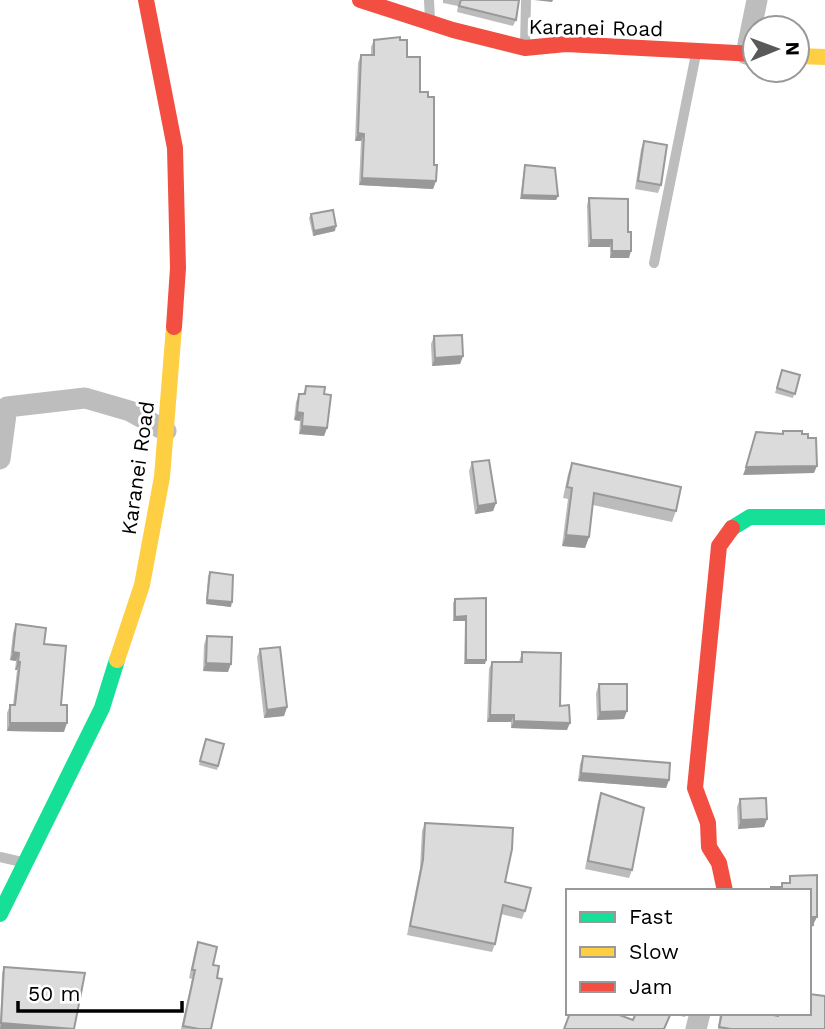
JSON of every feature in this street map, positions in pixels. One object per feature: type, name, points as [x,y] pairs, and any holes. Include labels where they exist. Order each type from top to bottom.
[{"type":"street","name":"Karanei Road","points":[[0,914],[106,695],[142,585],[162,477],[178,268],[176,148],[146,0]]},
{"type":"street","name":"Karanei Road","points":[[360,0],[525,48],[566,44],[741,54]]},
{"type":"street","points":[[0,459],[7,407],[85,398],[130,411],[166,431]]},
{"type":"street","points":[[724,889],[719,863],[709,847],[708,823],[695,788],[719,546],[730,529],[750,517],[825,517]]},
{"type":"lane","points":[[429,0],[430,22]]},
{"type":"lane","points":[[525,48],[526,0]]},
{"type":"lane","points":[[654,263],[696,52]]},
{"type":"lane","points":[[0,857],[25,863]]},
{"type":"building","points":[[461,0],[519,0],[516,20],[459,6]]},
{"type":"building","points":[[400,37],[400,40],[407,40],[407,57],[420,57],[420,92],[428,92],[428,97],[434,97],[436,181],[362,178],[364,134],[358,133],[361,55],[374,55],[374,40]]},
{"type":"building","points":[[644,141],[667,145],[661,185],[638,181]]},
{"type":"building","points":[[525,165],[555,168],[558,196],[522,195]]},
{"type":"building","points":[[589,198],[628,199],[631,251],[612,251],[612,240],[591,240]]},
{"type":"building","points":[[333,210],[336,226],[314,231],[311,214]]},
{"type":"building","points":[[462,335],[463,356],[435,358],[434,336]]},
{"type":"building","points":[[782,370],[800,375],[795,394],[777,388]]},
{"type":"building","points":[[306,386],[325,387],[324,394],[331,395],[327,428],[302,426],[303,413],[297,412],[299,394],[305,394]]},
{"type":"building","points":[[783,431],[802,431],[802,434],[808,434],[808,438],[816,438],[817,466],[746,467],[756,432],[783,434]]},
{"type":"building","points":[[489,460],[496,503],[478,506],[472,462]]},
{"type":"building","points":[[572,463],[681,487],[676,511],[594,493],[589,537],[566,535],[572,488],[567,487]]},
{"type":"building","points":[[210,572],[233,575],[232,602],[207,600]]},
{"type":"building","points":[[486,598],[486,660],[466,660],[466,616],[455,617],[455,599]]},
{"type":"building","points":[[16,624],[46,628],[44,644],[66,646],[61,705],[67,705],[67,723],[10,723],[10,705],[15,705],[20,662],[19,653],[13,652]]},
{"type":"building","points":[[207,636],[232,637],[231,664],[206,663]]},
{"type":"building","points":[[280,647],[287,707],[267,710],[260,649]]},
{"type":"building","points":[[522,652],[561,653],[560,706],[569,705],[570,723],[514,721],[514,715],[490,715],[492,662],[522,662]]},
{"type":"building","points":[[599,684],[627,684],[627,711],[600,712]]},
{"type":"building","points":[[206,739],[224,744],[218,766],[200,761]]},
{"type":"building","points":[[583,756],[670,763],[669,780],[581,773]]},
{"type":"building","points":[[601,793],[644,808],[632,870],[588,861]]},
{"type":"building","points":[[766,798],[767,819],[741,820],[740,799]]},
{"type":"building","points":[[425,823],[513,828],[505,882],[531,888],[525,911],[503,905],[495,944],[410,926],[423,860]]},
{"type":"building","points":[[817,875],[817,917],[812,917],[813,925],[811,925],[811,889],[771,889],[782,887],[782,883],[790,883],[790,876]]},
{"type":"building","points":[[198,942],[217,947],[213,965],[219,966],[217,978],[222,979],[211,1029],[183,1026]]},
{"type":"building","points":[[4,967],[85,973],[74,1029],[1,1023]]},
{"type":"building","points":[[811,994],[825,996],[825,1029],[719,1027],[722,1015],[811,1015]]},
{"type":"building","points":[[569,1015],[619,1015],[633,1020],[635,1015],[670,1015],[664,1029],[564,1029]]},
{"type":"traffic: fast","points":[[732,528],[750,517],[825,517]]},
{"type":"traffic: fast","points":[[0,914],[102,708],[117,660]]},
{"type":"traffic: slow","points":[[811,56],[825,57]]},
{"type":"traffic: slow","points":[[117,660],[142,585],[162,477],[174,327]]},
{"type":"traffic: jam","points":[[146,0],[175,148],[178,268],[174,327]]},
{"type":"traffic: jam","points":[[360,0],[453,30],[525,48],[566,44],[741,53]]},
{"type":"traffic: jam","points":[[725,889],[719,863],[709,847],[708,823],[695,788],[719,546],[732,528]]}]
